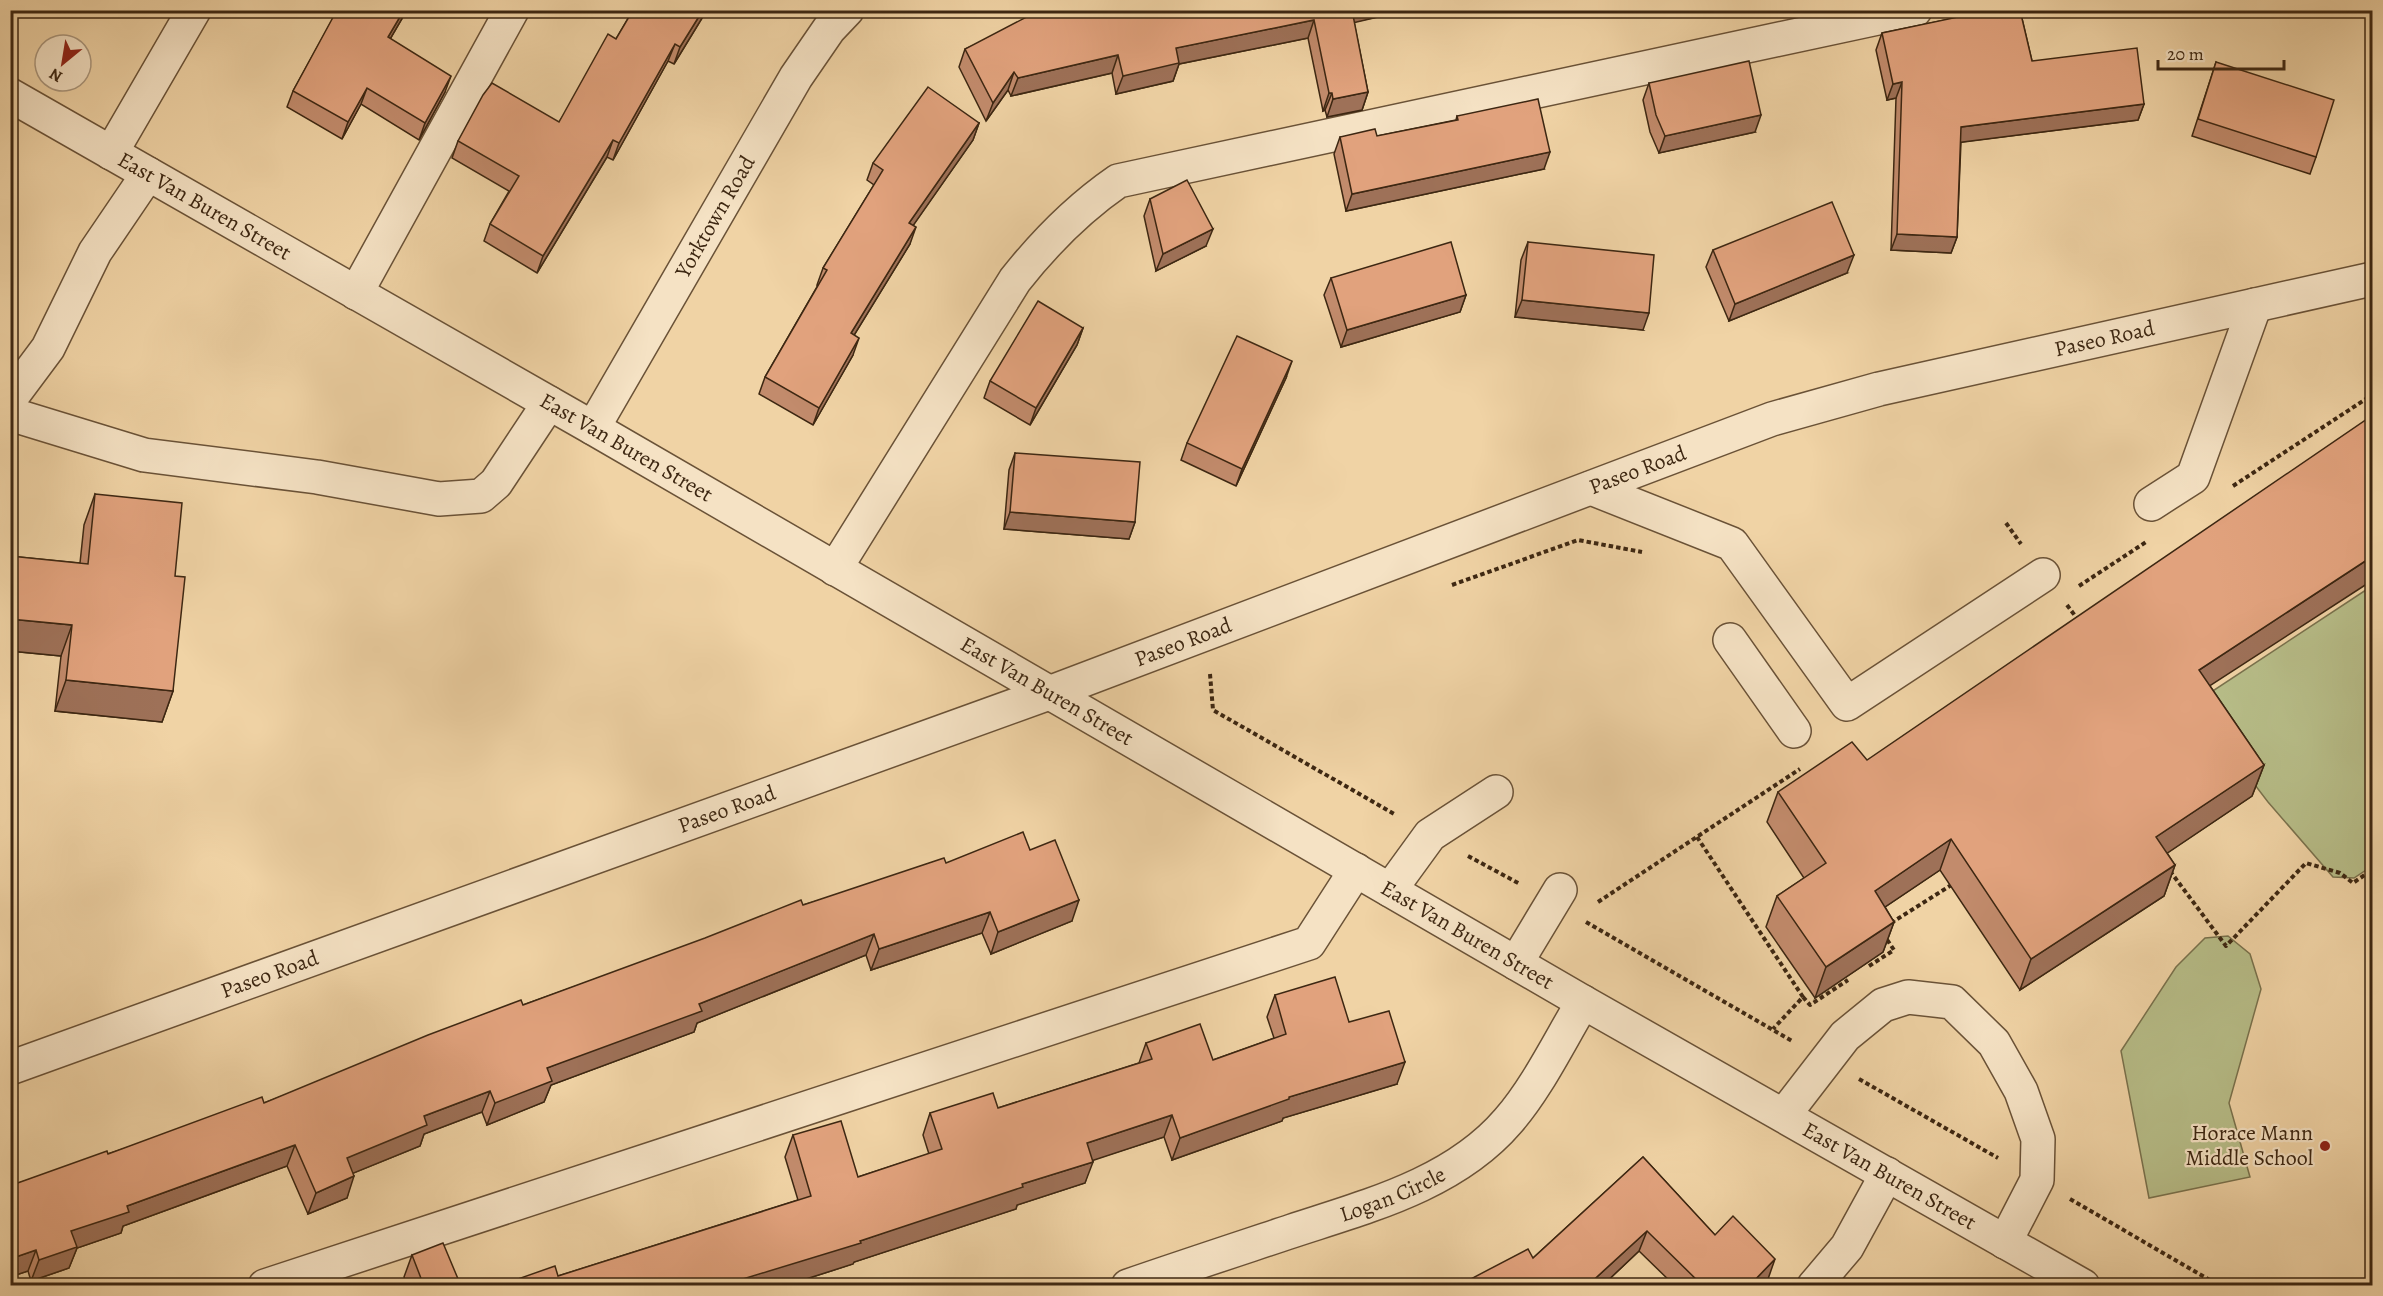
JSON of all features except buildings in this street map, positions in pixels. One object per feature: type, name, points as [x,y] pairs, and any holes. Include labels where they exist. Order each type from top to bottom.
[{"type":"street","points":[[111,153],[194,10]]},
{"type":"street","points":[[356,293],[512,10]]},
{"type":"street","name":"Yorktown Road","points":[[593,428],[795,77],[829,29],[847,10]]},
{"type":"street","points":[[835,569],[1015,280],[1040,248],[1095,197],[1118,181],[1914,10]]},
{"type":"street","name":"East Van Buren Street","points":[[10,95],[593,428],[1583,1002],[2083,1286]]},
{"type":"street","points":[[10,399],[48,348],[95,252],[148,174]]},
{"type":"street","name":"Paseo Road","points":[[10,1068],[1049,693],[1772,419],[1827,403],[2373,279]]},
{"type":"street","points":[[2151,504],[2193,477],[2255,305]]},
{"type":"street","points":[[10,414],[144,455],[317,477],[439,499],[481,496],[495,483],[549,403]]},
{"type":"street","points":[[1591,488],[1732,544],[1846,704],[2043,575]]},
{"type":"street","points":[[1730,640],[1794,731]]},
{"type":"street","points":[[1390,890],[1430,835],[1496,792]]},
{"type":"street","points":[[265,1286],[1310,943],[1356,870]]},
{"type":"street","points":[[1516,963],[1557,896]]},
{"type":"street","points":[[1784,1115],[1845,1036],[1883,1005],[1908,997],[1952,1002],[1994,1043],[2021,1091],[2038,1139],[2037,1180],[2005,1242]]},
{"type":"street","name":"Logan Circle","points":[[1128,1286],[1376,1203],[1434,1178],[1469,1158],[1508,1121],[1540,1074],[1583,1002]]},
{"type":"street","points":[[1814,1286],[1847,1247],[1887,1174]]},
{"type":"path","points":[[1444,588],[1578,540],[1646,553]]},
{"type":"path","points":[[1210,671],[1213,710],[1430,835],[1557,896],[1827,1061],[2220,1286]]},
{"type":"path","points":[[1697,837],[1810,1005],[1857,974]]},
{"type":"path","points":[[2167,867],[2226,946],[2306,863],[2340,873],[2353,883],[2373,870]]},
{"type":"path","points":[[1866,968],[1894,950],[1881,930],[1962,878]]},
{"type":"path","points":[[1773,1029],[1803,997]]},
{"type":"green space","points":[[2372,586],[2372,866],[2354,878],[2333,877],[2268,802],[2193,704]]},
{"type":"green space","points":[[2228,936],[2250,954],[2261,989],[2229,1103],[2250,1177],[2149,1198],[2121,1051],[2176,967],[2205,938]]},
{"type":"place","name":"Horace Mann Middle School","points":[[2325,1146]]}]
